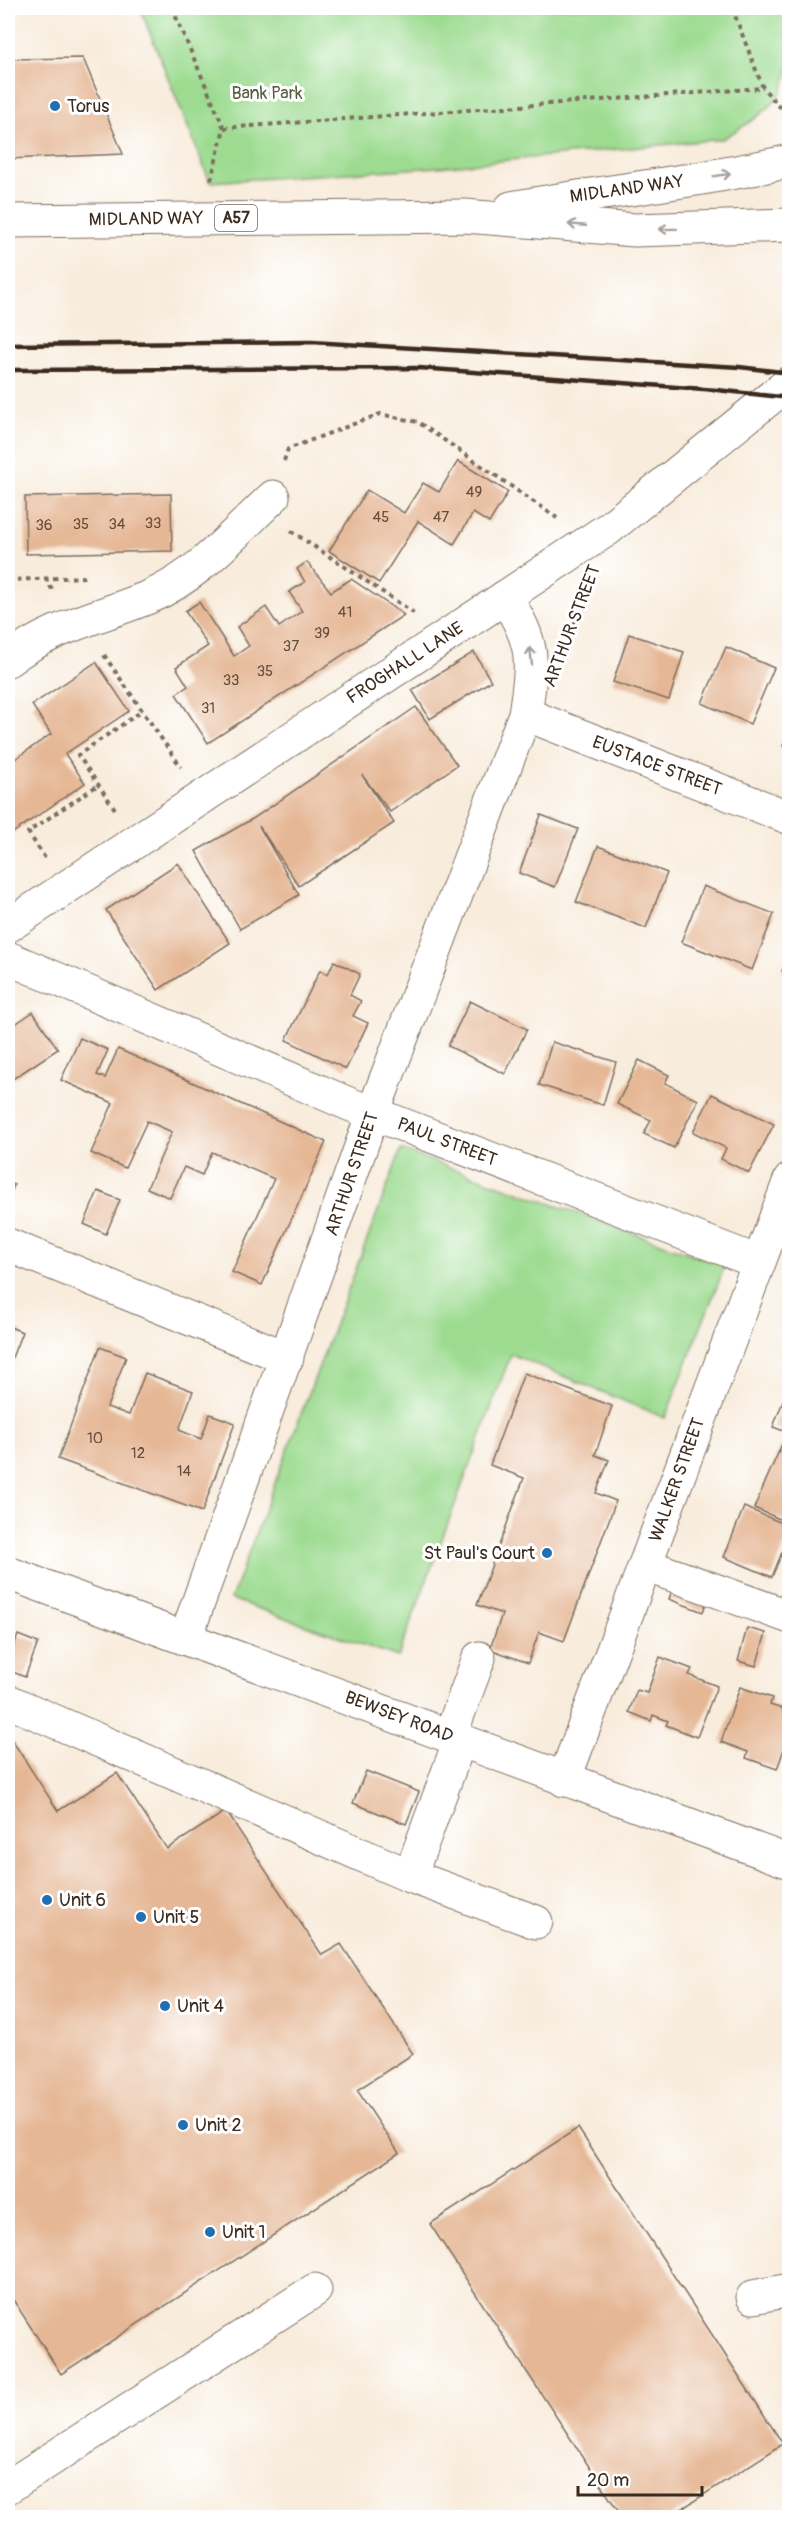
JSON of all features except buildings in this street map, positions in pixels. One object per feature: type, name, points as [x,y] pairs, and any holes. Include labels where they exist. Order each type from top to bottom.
[{"type":"main road","name":"MIDLAND WAY","points":[[465,216],[617,189],[730,174],[789,161]]},
{"type":"main road","name":"MIDLAND WAY","points":[[8,221],[465,216],[635,230],[789,225]]},
{"type":"main road","name":"FROGHALL LANE","points":[[8,926],[608,530],[789,382]]},
{"type":"main road","points":[[8,660],[39,639],[80,620],[150,597],[192,574],[266,503]]},
{"type":"main road","name":"ARTHUR STREET","points":[[186,1637],[373,1113],[525,714],[532,668],[530,646],[525,631],[505,597]]},
{"type":"main road","name":"EUSTACE STREET","points":[[525,714],[789,818]]},
{"type":"main road","name":"PAUL STREET","points":[[8,958],[373,1113],[758,1262]]},
{"type":"main road","name":"WALKER STREET","points":[[564,1780],[789,1180]]},
{"type":"main road","points":[[8,1245],[287,1358]]},
{"type":"main road","points":[[645,1565],[789,1617]]},
{"type":"main road","name":"BEWSEY ROAD","points":[[8,1573],[789,1862]]},
{"type":"main road","points":[[410,1876],[479,1658]]},
{"type":"main road","points":[[8,1701],[410,1876],[536,1922]]},
{"type":"main road","points":[[8,2487],[315,2290]]},
{"type":"main road","points":[[753,2296],[789,2290]]},
{"type":"path","points":[[172,8],[224,128],[201,218]]},
{"type":"path","points":[[732,8],[763,88],[789,117]]},
{"type":"path","points":[[224,128],[763,88]]},
{"type":"path","points":[[447,635],[266,503],[288,449],[380,414],[418,422],[565,524]]},
{"type":"path","name":"ARTHUR STREET","points":[[567,645],[608,530]]},
{"type":"path","points":[[80,620],[201,798]]},
{"type":"path","points":[[136,841],[78,755],[142,711]]},
{"type":"path","points":[[50,866],[28,832],[98,785]]},
{"type":"green space","name":"Bank Park","points":[[140,8],[789,8],[789,56],[783,87],[776,100],[746,125],[722,139],[439,167],[210,182]]},
{"type":"green space","points":[[401,1150],[725,1266],[665,1418],[511,1354],[398,1657],[231,1599]]},
{"type":"railway","points":[[8,345],[311,342],[739,367],[790,373]]},
{"type":"railway","points":[[8,370],[419,368],[717,390],[790,398]]},
{"type":"place","name":"Torus","points":[[55,106]]},
{"type":"place","name":"St Paul's Court","points":[[547,1553]]},
{"type":"place","name":"Unit 6","points":[[47,1900]]},
{"type":"place","name":"Unit 5","points":[[141,1917]]},
{"type":"place","name":"Unit 4","points":[[165,2006]]},
{"type":"place","name":"Unit 2","points":[[183,2125]]},
{"type":"place","name":"Unit 1","points":[[210,2232]]}]
